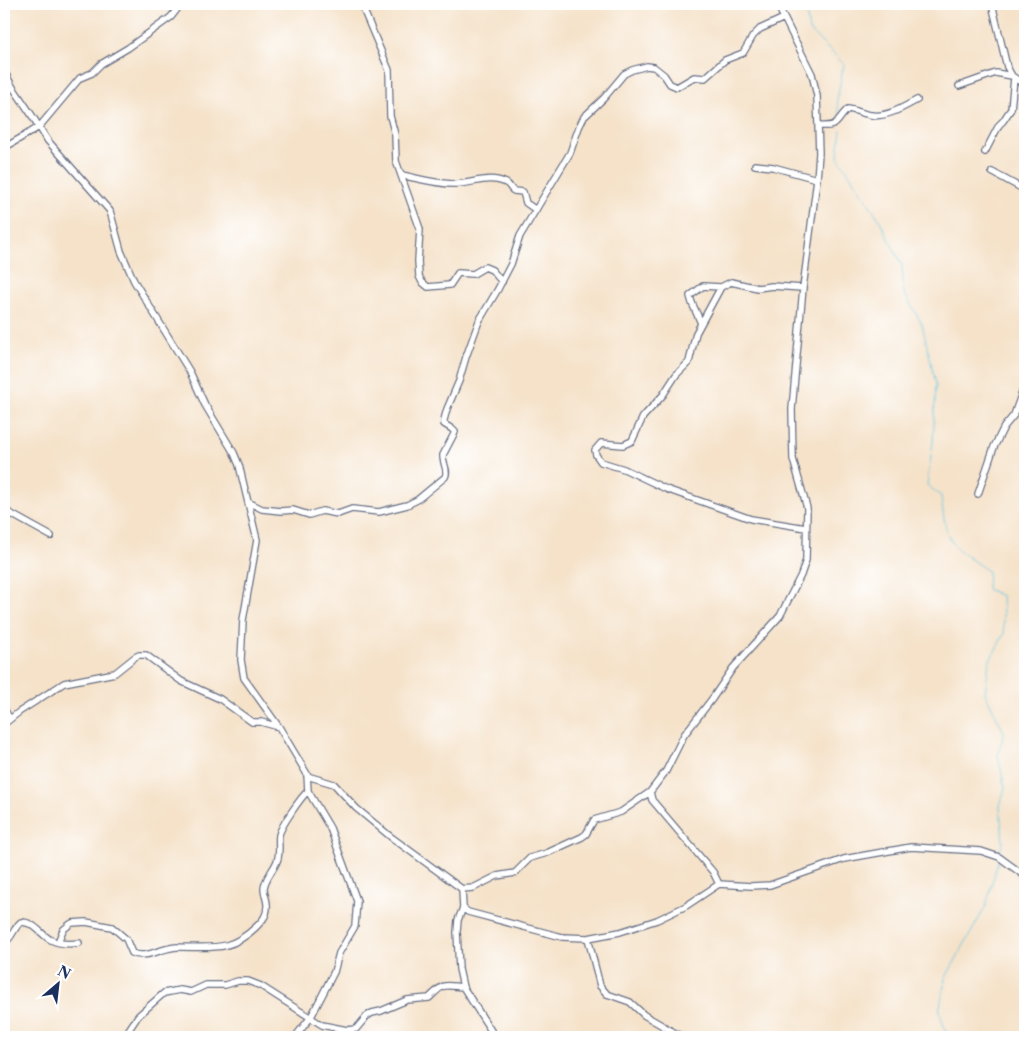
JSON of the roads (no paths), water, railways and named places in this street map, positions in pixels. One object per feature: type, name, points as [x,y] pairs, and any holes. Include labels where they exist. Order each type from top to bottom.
[{"type":"street","points":[[4,148],[39,126],[80,78],[92,73],[101,64],[168,19],[181,4]]},
{"type":"street","points":[[361,4],[389,70],[388,86],[391,119],[395,135],[396,161],[420,229],[418,270],[424,286],[433,288],[450,285],[458,273],[473,274],[485,267],[492,270],[502,282]]},
{"type":"street","points":[[308,776],[334,784],[356,808],[391,837],[462,889],[473,888],[497,876],[517,872],[528,859],[547,853],[582,837],[586,834],[594,820],[622,812],[650,792],[666,770],[690,726],[712,699],[733,668],[774,623],[786,606],[804,566],[807,552],[807,508],[794,466],[792,435],[793,392],[819,153],[817,96],[812,74],[777,4]]},
{"type":"street","points":[[984,152],[1011,108],[1013,77],[1005,59],[992,4]]},
{"type":"street","points":[[248,502],[262,509],[293,510],[309,515],[322,511],[338,514],[352,509],[379,512],[407,505],[417,500],[445,476],[443,455],[455,432],[444,424],[444,416],[459,381],[480,321],[512,261],[520,236],[567,160],[581,122],[589,111],[604,98],[624,74],[638,68],[654,67],[664,75],[670,84],[677,86],[694,77],[705,78],[725,60],[744,52],[753,36],[760,29],[784,18]]},
{"type":"street","points":[[4,71],[48,141],[110,211],[120,251],[134,280],[190,372],[205,405],[236,457],[257,540],[243,620],[242,671],[248,686],[279,726],[308,776],[308,791],[330,828],[358,902],[355,926],[339,954],[334,972],[311,1017],[295,1037]]},
{"type":"street","points":[[959,86],[995,73],[1013,77],[1025,85]]},
{"type":"street","points":[[818,126],[836,124],[848,109],[878,116],[897,110],[917,100]]},
{"type":"street","points":[[755,165],[774,167],[817,179]]},
{"type":"street","points":[[992,172],[1025,190]]},
{"type":"street","points":[[402,175],[451,184],[482,180],[497,181],[508,184],[514,192],[523,192],[526,203],[536,210]]},
{"type":"street","points":[[701,323],[690,299],[692,294],[703,286],[721,287],[731,282],[758,288],[772,286],[803,288]]},
{"type":"street","points":[[721,287],[694,338],[688,362],[643,417],[632,442],[623,445],[601,443],[595,450],[596,455],[601,462],[624,469],[666,489],[740,515],[764,522],[806,528]]},
{"type":"street","points":[[978,494],[994,448],[1004,427],[1014,415],[1025,384]]},
{"type":"street","points":[[4,510],[51,536]]},
{"type":"street","points":[[4,724],[64,683],[115,673],[135,657],[146,655],[181,682],[220,699],[252,722],[279,726]]},
{"type":"street","points":[[4,709],[10,719]]},
{"type":"street","points":[[58,942],[63,930],[72,923],[81,922],[112,927],[128,941],[132,953],[137,955],[155,954],[172,947],[207,948],[228,946],[246,937],[265,917],[268,908],[264,889],[278,857],[281,829],[308,791]]},
{"type":"street","points":[[650,792],[652,800],[713,872],[719,884]]},
{"type":"street","points":[[463,908],[476,914],[562,937],[588,938],[620,932],[657,920],[686,906],[719,884],[770,885],[844,860],[911,847],[981,851],[999,857],[1025,876]]},
{"type":"street","points":[[462,889],[463,908],[458,920],[457,932],[459,969],[463,987],[495,1037]]},
{"type":"street","points":[[4,943],[7,942],[17,925],[22,922],[34,925],[52,941],[69,944],[79,943]]},
{"type":"street","points":[[588,938],[600,986],[607,994],[630,1002],[644,1015],[682,1037]]},
{"type":"street","points":[[124,1037],[138,1016],[164,993],[180,990],[191,992],[206,985],[225,985],[238,981],[248,981],[261,986],[325,1026],[352,1030],[356,1029],[367,1016],[398,1002],[429,998],[445,985],[463,987]]},
{"type":"waterway","points":[[805,4],[809,30],[844,64],[837,99],[839,115]]},
{"type":"waterway","points":[[841,130],[838,157],[879,219],[902,265],[904,293],[922,324],[936,384],[933,442],[927,485],[941,496],[946,528],[954,545],[988,571],[987,589],[1002,596],[1004,634],[989,662],[985,693],[1004,732],[998,756],[1005,788],[1000,806],[1003,842],[999,854]]},
{"type":"waterway","points":[[948,1037],[939,1011],[946,977],[986,906],[998,861]]}]
